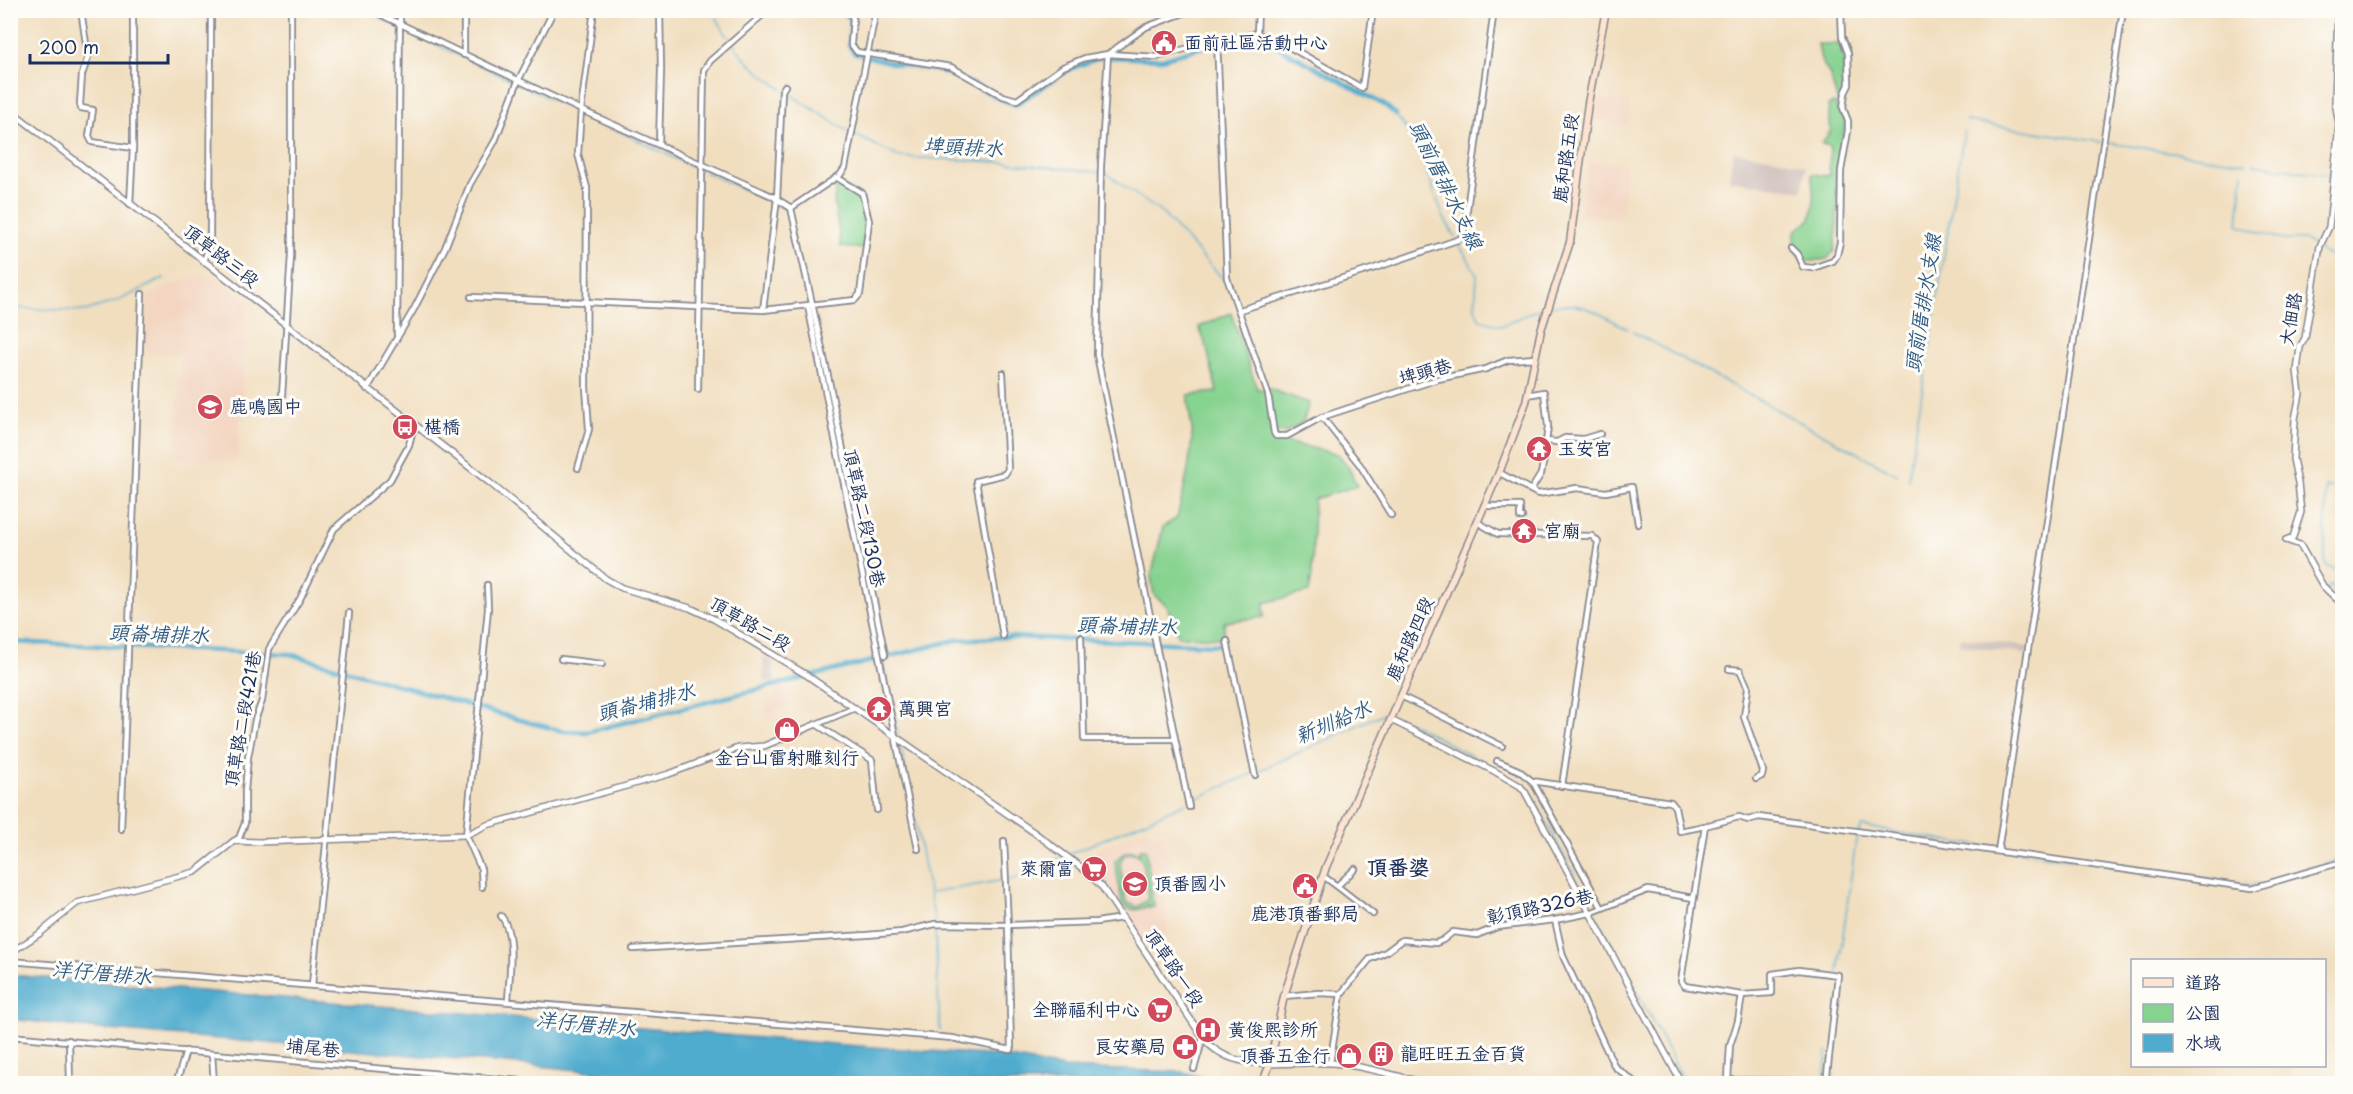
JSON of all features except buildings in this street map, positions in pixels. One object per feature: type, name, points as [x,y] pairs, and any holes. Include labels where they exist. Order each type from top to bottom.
[{"type":"main road","name":"鹿和路五段","points":[[1549,306],[1570,242],[1588,104],[1606,10]]},
{"type":"main road","name":"鹿和路四段","points":[[1262,1083],[1270,1064],[1284,996],[1323,876],[1512,443],[1527,395],[1549,306]]},
{"type":"street","points":[[81,10],[88,59],[82,75],[80,104],[83,109],[93,110],[89,136],[92,142],[133,148]]},
{"type":"street","points":[[130,204],[133,148],[133,10]]},
{"type":"street","points":[[204,262],[210,242],[211,10]]},
{"type":"street","points":[[281,411],[291,255],[291,10]]},
{"type":"street","points":[[371,10],[518,81],[777,199],[791,208],[885,655]]},
{"type":"street","points":[[397,338],[400,10]]},
{"type":"street","points":[[464,10],[464,55]]},
{"type":"street","points":[[367,389],[445,248],[470,184],[495,141],[518,81],[554,10]]},
{"type":"street","points":[[578,468],[589,429],[586,387],[586,188],[578,154],[581,110],[594,10]]},
{"type":"street","points":[[659,144],[662,61],[660,10]]},
{"type":"street","points":[[698,389],[704,70],[730,42],[768,10]]},
{"type":"street","points":[[848,10],[853,18],[852,47],[857,52],[951,67],[1003,96],[1017,100],[1063,67],[1085,58],[1108,54],[1157,57],[1217,40],[1257,34],[1279,41],[1362,88],[1373,10]]},
{"type":"street","points":[[791,208],[836,177],[845,168],[876,10]]},
{"type":"street","points":[[1108,54],[1146,27],[1192,10]]},
{"type":"street","points":[[1257,34],[1258,10]]},
{"type":"street","points":[[1217,40],[1227,278],[1240,310],[1384,266],[1461,239],[1464,232],[1494,10]]},
{"type":"street","points":[[1791,248],[1797,254],[1803,267],[1813,268],[1835,260],[1840,242],[1841,171],[1848,131],[1844,108],[1845,93],[1849,85],[1848,53],[1842,37],[1841,10]]},
{"type":"street","points":[[1998,851],[2123,10]]},
{"type":"street","name":"大佃路","points":[[2338,10],[2335,102],[2339,124],[2329,227],[2320,246],[2305,338],[2300,347],[2297,377],[2300,393],[2295,419],[2293,459],[2301,512],[2293,537],[2286,540],[2300,545],[2324,586],[2343,604]]},
{"type":"street","points":[[1108,54],[1101,166],[1097,355],[1189,807]]},
{"type":"street","points":[[763,309],[777,199],[783,89]]},
{"type":"street","name":"頂草路三段","points":[[10,110],[414,425]]},
{"type":"street","points":[[471,297],[763,309],[855,300],[860,294],[869,221],[862,193],[836,177]]},
{"type":"street","points":[[121,829],[142,294]]},
{"type":"street","name":"頂草路二段130巷","points":[[810,306],[918,849]]},
{"type":"street","name":"埤頭巷","points":[[1240,310],[1268,394],[1276,436],[1287,436],[1322,417],[1438,380],[1486,369],[1508,360],[1535,358]]},
{"type":"street","points":[[1003,373],[1008,469],[1005,474],[976,481],[1003,636]]},
{"type":"street","points":[[1527,395],[1544,392],[1548,426],[1540,474],[1531,490]]},
{"type":"street","points":[[1322,417],[1360,465],[1391,515]]},
{"type":"street","name":"頂草路二段","points":[[414,425],[490,483],[606,579],[622,588],[690,608],[726,625],[805,674],[1070,858]]},
{"type":"street","name":"頂草路二段421巷","points":[[10,953],[39,934],[77,903],[195,872],[239,838],[245,823],[248,757],[255,720],[262,701],[269,649],[300,599],[334,529],[390,480],[409,445],[414,425]]},
{"type":"street","points":[[1545,441],[1557,442],[1565,438],[1583,439],[1600,434]]},
{"type":"street","points":[[1500,473],[1538,494],[1577,488],[1606,492],[1632,487],[1638,524]]},
{"type":"street","points":[[1484,507],[1520,506],[1520,517],[1522,517]]},
{"type":"street","points":[[1477,522],[1498,534],[1592,536],[1598,542],[1562,786]]},
{"type":"street","points":[[482,887],[481,869],[466,835],[488,609],[487,585]]},
{"type":"street","points":[[312,985],[349,613]]},
{"type":"street","points":[[1081,640],[1084,739],[1174,739]]},
{"type":"street","points":[[1227,641],[1255,775]]},
{"type":"street","points":[[561,659],[602,664]]},
{"type":"street","points":[[1729,669],[1740,670],[1748,688],[1744,717],[1763,771],[1762,776],[1756,779]]},
{"type":"street","points":[[1401,696],[1502,746]]},
{"type":"street","points":[[234,841],[466,835],[487,825],[669,774],[738,748],[764,746],[855,708]]},
{"type":"street","points":[[1391,720],[1520,786],[1530,799],[1595,911]]},
{"type":"street","points":[[816,724],[872,760],[877,810]]},
{"type":"street","points":[[1497,761],[1518,770],[1532,781],[1682,1083]]},
{"type":"street","points":[[1532,781],[1671,802],[1675,807],[1680,831],[1739,817],[1748,820],[1759,817],[2252,888],[2343,862]]},
{"type":"street","points":[[1705,826],[1681,981],[1685,986],[1742,995],[1772,993],[1772,974],[1799,970],[1838,975],[1826,1083]]},
{"type":"street","points":[[10,961],[952,1038],[1011,1050],[1004,841]]},
{"type":"street","name":"頂草路一段","points":[[1070,858],[1098,882],[1203,1038],[1221,1056],[1270,1064],[1330,1063],[1393,1074],[1427,1083]]},
{"type":"street","points":[[1337,886],[1355,869]]},
{"type":"street","points":[[1323,876],[1373,914]]},
{"type":"street","name":"彰頂路326巷","points":[[1341,994],[1370,959],[1386,952],[1402,940],[1436,943],[1454,932],[1477,936],[1497,927],[1555,920],[1595,911],[1648,890],[1693,898]]},
{"type":"street","points":[[501,916],[510,945],[508,1001]]},
{"type":"street","points":[[633,950],[902,932],[935,924],[1008,925],[1097,922],[1122,918]]},
{"type":"street","points":[[1555,920],[1563,956],[1615,1067],[1637,1083]]},
{"type":"street","points":[[1284,996],[1341,994],[1330,1063]]},
{"type":"street","points":[[1742,995],[1738,1021],[1730,1045],[1728,1080],[1797,1081]]},
{"type":"street","name":"埔尾巷","points":[[10,1036],[555,1083]]},
{"type":"street","points":[[1194,1069],[1203,1038]]},
{"type":"street","points":[[69,1040],[70,1083]]},
{"type":"street","points":[[176,1083],[186,1052]]},
{"type":"street","points":[[212,1054],[214,1083]]},
{"type":"shaded area","points":[[1594,97],[1630,102],[1628,125],[1591,119]]},
{"type":"shaded area","points":[[1733,151],[1781,159],[1806,166],[1802,191],[1729,180]]},
{"type":"shaded area","points":[[1588,161],[1627,165],[1621,217],[1580,215]]},
{"type":"shaded area","name":"鹿鳴國中","points":[[193,275],[217,278],[247,302],[238,461],[176,459],[180,355],[145,352],[148,296]]},
{"type":"shaded area","points":[[1960,637],[2029,647],[2028,655],[1959,645]]},
{"type":"shaded area","points":[[763,656],[772,662],[775,682],[764,681]]},
{"type":"shaded area","points":[[784,682],[789,707],[779,708],[767,722],[766,703],[775,698],[774,688]]},
{"type":"shaded area","name":"頂番國小","points":[[1147,827],[1151,835],[1162,832],[1172,872],[1164,875],[1167,935],[1141,938],[1115,894],[1098,875],[1096,850]]},
{"type":"green space","points":[[1818,44],[1840,44],[1844,66],[1841,102],[1838,102],[1829,73],[1821,60]]},
{"type":"green space","points":[[1834,103],[1845,120],[1844,136],[1838,150],[1837,230],[1834,251],[1827,259],[1803,262],[1795,247],[1795,231],[1807,223],[1812,212],[1814,199],[1812,174],[1829,176],[1830,146],[1822,144],[1831,130],[1828,105]]},
{"type":"green space","points":[[837,183],[862,196],[866,215],[864,249],[841,247],[834,201]]},
{"type":"green space","points":[[1231,313],[1257,389],[1270,389],[1309,403],[1303,422],[1285,433],[1277,431],[1276,440],[1338,454],[1348,466],[1357,486],[1314,499],[1312,575],[1309,592],[1264,603],[1264,617],[1224,622],[1224,638],[1178,636],[1167,606],[1154,595],[1151,577],[1163,527],[1177,518],[1187,476],[1192,433],[1188,395],[1217,392],[1207,348],[1199,327]]},
{"type":"green space","points":[[1140,849],[1146,849],[1154,907],[1149,908],[1149,905],[1131,909],[1122,904],[1115,861],[1126,852],[1140,853]],"holes":[[[1136,853],[1142,859],[1148,899],[1137,907],[1126,902],[1120,863],[1124,855]]]},
{"type":"water","name":"洋仔厝排水","points":[[11,975],[1001,1056],[1063,1068],[1184,1072],[1222,1083],[711,1083],[508,1063],[98,1029],[11,1019]]},
{"type":"waterway","points":[[364,10],[578,112]]},
{"type":"waterway","name":"埤頭排水","points":[[713,10],[741,54],[781,88]]},
{"type":"waterway","points":[[840,10],[851,19],[849,45],[854,53],[896,64],[937,70],[1016,105],[1068,70],[1102,57],[1162,59],[1198,48],[1253,38],[1267,41],[1386,106],[1396,115]]},
{"type":"waterway","name":"埤頭排水","points":[[785,91],[849,132]]},
{"type":"waterway","points":[[583,114],[700,170]]},
{"type":"waterway","name":"頭前厝排水支線","points":[[1396,115],[1416,143],[1444,218],[1455,237]]},
{"type":"waterway","name":"頭前厝排水支線","points":[[1966,121],[2101,142]]},
{"type":"waterway","name":"頭前厝排水支線","points":[[1908,479],[1964,131]]},
{"type":"waterway","name":"埤頭排水","points":[[853,134],[899,157],[1002,162],[1106,173],[1163,214],[1224,280]]},
{"type":"waterway","name":"頭前厝排水支線","points":[[2109,143],[2247,163]]},
{"type":"waterway","name":"頭前厝排水支線","points":[[2254,164],[2330,175]]},
{"type":"waterway","points":[[705,172],[774,203]]},
{"type":"waterway","points":[[2243,173],[2238,225],[2283,240],[2306,240],[2325,254],[2342,253]]},
{"type":"waterway","name":"頭前厝排水支線","points":[[2337,175],[2342,175]]},
{"type":"waterway","points":[[778,205],[790,212]]},
{"type":"waterway","name":"頭前厝排水支線","points":[[1458,242],[1477,275],[1475,309],[1480,320],[1501,326],[1534,311],[1547,308]]},
{"type":"waterway","points":[[802,269],[809,303]]},
{"type":"waterway","points":[[10,308],[85,311],[120,300],[164,278]]},
{"type":"waterway","name":"頭前厝排水支線","points":[[1551,306],[1562,304],[1582,307],[1601,314],[1628,329]]},
{"type":"waterway","name":"頭前厝排水支線","points":[[1633,332],[1898,475]]},
{"type":"waterway","points":[[820,355],[898,735]]},
{"type":"waterway","points":[[2342,488],[2326,487],[2325,559],[2327,567],[2333,568],[2338,574],[2337,583],[2328,586],[2342,598]]},
{"type":"waterway","name":"頭崙埔排水","points":[[10,642],[290,654],[531,723],[563,731],[587,732],[956,640],[1010,637],[1221,645]]},
{"type":"waterway","name":"新圳給水","points":[[1256,772],[1382,714],[1389,716]]},
{"type":"waterway","name":"新圳給水","points":[[1393,717],[1407,721],[1482,762]]},
{"type":"waterway","points":[[900,743],[935,923]]},
{"type":"waterway","name":"新圳給水","points":[[1190,801],[1252,774]]},
{"type":"waterway","name":"新圳給水","points":[[1521,783],[1528,788],[1686,1084]]},
{"type":"waterway","name":"新圳給水","points":[[1067,855],[1186,803]]},
{"type":"waterway","points":[[1838,972],[1856,840],[1862,826],[1927,838],[2250,885],[2258,884]]},
{"type":"waterway","name":"新圳給水","points":[[1009,880],[1062,857]]},
{"type":"waterway","points":[[2269,881],[2342,859]]},
{"type":"waterway","name":"新圳給水","points":[[932,893],[1004,880]]},
{"type":"waterway","points":[[935,930],[940,1031]]},
{"type":"waterway","points":[[1824,1084],[1827,1052]]},
{"type":"waterway","points":[[601,1084],[602,1072]]},
{"type":"place","name":"面前社區活動中心","points":[[1164,43]]},
{"type":"place","name":"鹿鳴國中","points":[[210,407]]},
{"type":"place","name":"椹橋","points":[[405,427]]},
{"type":"place","name":"玉安宮","points":[[1539,449]]},
{"type":"place","name":"宮廟","points":[[1524,531]]},
{"type":"place","name":"萬興宮","points":[[879,709]]},
{"type":"place","name":"金台山雷射雕刻行","points":[[787,730]]},
{"type":"place","name":"萊爾富","points":[[1094,869]]},
{"type":"place","name":"頂番國小","points":[[1135,884]]},
{"type":"place","name":"鹿港頂番郵局","points":[[1305,886]]},
{"type":"place","name":"全聯福利中心","points":[[1160,1010]]},
{"type":"place","name":"黃俊熙診所","points":[[1208,1030]]},
{"type":"place","name":"良安藥局","points":[[1185,1047]]},
{"type":"place","name":"龍旺旺五金百貨","points":[[1381,1054]]},
{"type":"place","name":"頂番五金行","points":[[1349,1056]]},
{"type":"district","name":"頂番婆","points":[[1398,868]]}]
